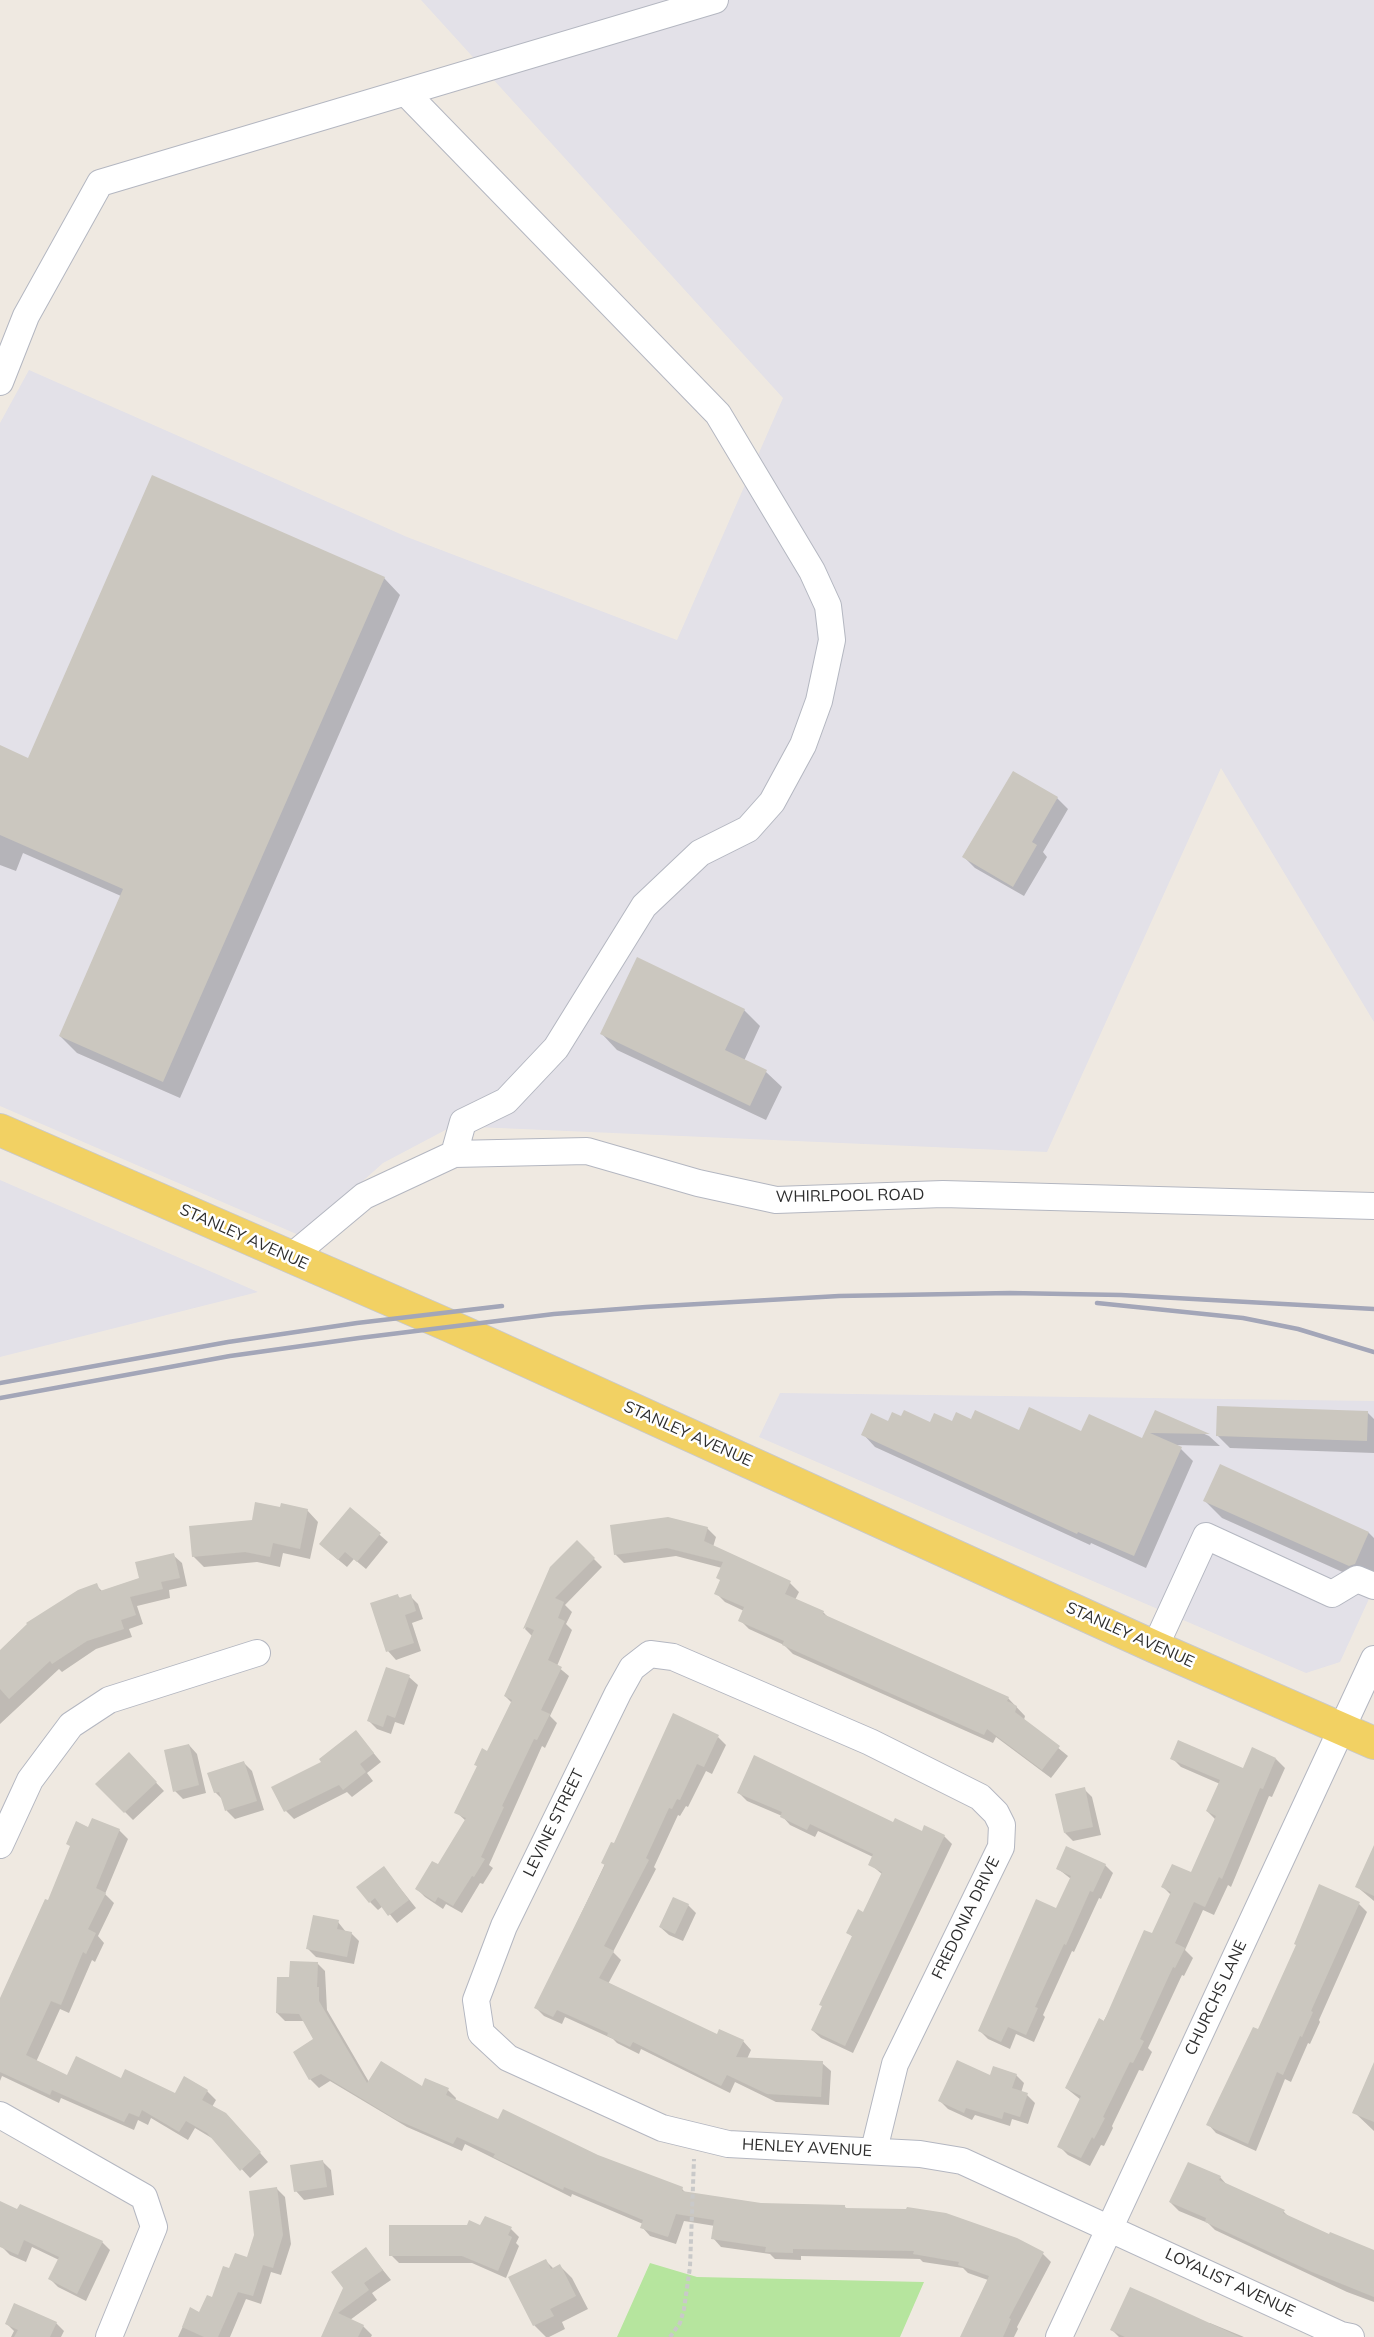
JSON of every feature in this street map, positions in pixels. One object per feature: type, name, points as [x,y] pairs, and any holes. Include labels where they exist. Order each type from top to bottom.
[{"type":"main road","name":"STANLEY AVENUE","points":[[0,1130],[450,1326],[1155,1647],[1374,1743]]},
{"type":"street","points":[[0,382],[26,316],[100,183],[715,0]]},
{"type":"street","points":[[406,93],[718,414],[812,571],[828,606],[832,640],[819,701],[803,745],[772,802],[748,829],[700,853],[644,906],[556,1048],[506,1101],[463,1122],[454,1154]]},
{"type":"street","name":"WHIRLPOOL ROAD","points":[[291,1257],[364,1196],[454,1154],[587,1151],[698,1183],[776,1200],[943,1194],[1374,1206]]},
{"type":"street","points":[[1155,1647],[1206,1536],[1332,1594],[1357,1579],[1374,1586]]},
{"type":"street","points":[[0,1845],[30,1780],[71,1725],[109,1701],[257,1653]]},
{"type":"street","name":"LEVINE STREET","points":[[508,2058],[481,2033],[476,2000],[504,1926],[618,1693],[632,1668],[650,1654],[674,1657],[714,1674]]},
{"type":"street","name":"CHURCHS LANE","points":[[1059,2337],[1374,1659]]},
{"type":"street","name":"FREDONIA DRIVE","points":[[714,1674],[870,1742],[980,1797],[996,1813],[1002,1825],[1001,1848],[895,2064],[874,2150]]},
{"type":"street","name":"HENLEY AVENUE","points":[[508,2058],[662,2128],[728,2144],[874,2150],[962,2161],[1109,2228]]},
{"type":"street","points":[[0,2115],[144,2197],[154,2227],[109,2337]]},
{"type":"street","name":"LOYALIST AVENUE","points":[[1109,2228],[1341,2335],[1351,2337]]},
{"type":"path","points":[[670,2337],[680,2323],[684,2310],[690,2267],[694,2134]]},
{"type":"shaded area","points":[[421,0],[1374,0],[1374,1022],[1221,768],[1047,1152],[453,1126],[383,1163],[301,1236],[0,1106],[0,423],[29,370],[407,537],[677,640],[783,398]]},
{"type":"shaded area","points":[[0,1180],[258,1292],[0,1357]]},
{"type":"shaded area","points":[[780,1393],[1374,1401],[1374,1588],[1340,1662],[1306,1673],[759,1437]]},
{"type":"green space","points":[[650,2263],[697,2277],[924,2282],[900,2337],[617,2337]]},
{"type":"building","points":[[152,475],[385,577],[163,1082],[59,1036],[123,889],[0,835],[0,745],[28,758]]},
{"type":"building","points":[[1013,771],[1058,797],[1032,842],[1037,845],[1013,887],[962,857]]},
{"type":"building","points":[[637,957],[745,1009],[725,1050],[767,1070],[750,1106],[600,1034]]},
{"type":"building","points":[[1217,1406],[1368,1411],[1367,1441],[1216,1436]]},
{"type":"building","points":[[1029,1407],[1081,1431],[1089,1414],[1142,1438],[1155,1410],[1210,1434],[1150,1433],[1182,1447],[1134,1556],[1078,1532],[1077,1534],[861,1435],[871,1413],[888,1421],[892,1412],[901,1416],[904,1410],[930,1422],[934,1413],[952,1421],[956,1412],[971,1419],[975,1410],[1019,1430]]},
{"type":"building","points":[[1220,1464],[1369,1532],[1355,1564],[1349,1566],[1203,1501]]},
{"type":"building","points":[[255,1502],[280,1507],[281,1503],[308,1509],[300,1549],[273,1543],[270,1557],[245,1552],[192,1557],[189,1526],[252,1520]]},
{"type":"building","points":[[350,1507],[381,1533],[357,1562],[345,1552],[338,1560],[319,1544]]},
{"type":"building","points":[[668,1517],[708,1527],[704,1541],[791,1581],[785,1594],[824,1611],[823,1614],[1009,1697],[1007,1701],[1017,1706],[1015,1712],[1060,1746],[1042,1770],[987,1729],[984,1735],[782,1645],[784,1641],[738,1621],[744,1607],[714,1594],[720,1580],[716,1578],[723,1562],[667,1548],[614,1555],[610,1525]]},
{"type":"building","points":[[577,1540],[595,1558],[555,1598],[564,1602],[558,1618],[565,1621],[548,1660],[562,1667],[541,1710],[550,1714],[537,1740],[534,1739],[502,1806],[504,1807],[481,1857],[485,1859],[474,1877],[472,1876],[453,1906],[438,1897],[435,1902],[415,1889],[432,1861],[438,1864],[466,1818],[454,1813],[477,1766],[474,1765],[482,1748],[487,1751],[512,1700],[504,1696],[534,1630],[527,1627],[523,1629],[550,1567]]},
{"type":"building","points":[[174,1553],[180,1578],[161,1582],[163,1589],[130,1597],[136,1615],[121,1620],[124,1629],[87,1641],[52,1664],[50,1661],[9,1699],[0,1689],[0,1650],[26,1623],[78,1590],[97,1583],[100,1591],[139,1578],[135,1562]]},
{"type":"building","points":[[398,1594],[399,1598],[411,1594],[416,1611],[405,1615],[414,1643],[386,1652],[370,1603]]},
{"type":"building","points":[[386,1667],[410,1675],[395,1718],[387,1715],[383,1727],[367,1721]]},
{"type":"building","points":[[673,1713],[719,1735],[704,1767],[697,1764],[680,1800],[677,1799],[672,1809],[669,1808],[646,1858],[649,1860],[604,1946],[614,1951],[599,1978],[717,2034],[719,2029],[744,2040],[736,2057],[823,2061],[821,2097],[767,2094],[727,2075],[721,2086],[633,2042],[630,2047],[607,2036],[608,2033],[557,2010],[553,2017],[534,2008],[605,1865],[601,1863],[611,1842],[614,1843]]},
{"type":"building","points":[[356,1730],[374,1753],[360,1764],[366,1772],[343,1790],[339,1785],[284,1812],[271,1787],[321,1762],[319,1759]]},
{"type":"building","points":[[1178,1740],[1243,1768],[1252,1747],[1276,1758],[1263,1789],[1260,1788],[1222,1879],[1219,1877],[1205,1907],[1194,1902],[1175,1943],[1185,1948],[1175,1968],[1173,1967],[1140,2039],[1144,2041],[1133,2063],[1130,2062],[1094,2139],[1092,2137],[1081,2158],[1057,2147],[1081,2096],[1065,2088],[1099,2018],[1104,2021],[1144,1930],[1152,1933],[1171,1892],[1161,1887],[1172,1864],[1191,1872],[1216,1816],[1206,1811],[1220,1780],[1170,1759]]},
{"type":"building","points":[[189,1744],[199,1785],[173,1792],[164,1750]]},
{"type":"building","points":[[129,1752],[157,1782],[124,1813],[95,1784]]},
{"type":"building","points":[[754,1755],[893,1822],[895,1818],[922,1831],[924,1825],[945,1835],[845,2046],[811,2030],[822,2006],[819,2005],[852,1936],[846,1933],[858,1909],[863,1912],[882,1872],[868,1865],[873,1854],[810,1824],[807,1830],[780,1817],[782,1812],[737,1793]]},
{"type":"building","points":[[244,1761],[257,1801],[225,1811],[219,1792],[214,1793],[207,1773]]},
{"type":"building","points":[[1085,1787],[1093,1827],[1064,1833],[1055,1794]]},
{"type":"building","points":[[92,1818],[120,1829],[96,1888],[106,1893],[88,1929],[96,1933],[86,1954],[83,1952],[61,2005],[51,2001],[26,2055],[67,2075],[76,2056],[121,2078],[125,2069],[175,2093],[184,2076],[208,2090],[202,2100],[226,2113],[261,2152],[240,2171],[207,2133],[186,2121],[179,2132],[142,2110],[139,2117],[129,2113],[124,2122],[52,2090],[50,2095],[0,2072],[0,1998],[45,1899],[48,1900],[70,1846],[66,1844],[76,1821],[88,1827]]},
{"type":"building","points":[[1374,1845],[1374,1896],[1355,1887]]},
{"type":"building","points":[[1066,1846],[1106,1864],[1093,1892],[1090,1891],[1066,1945],[1064,1944],[1035,2007],[1038,2008],[1026,2035],[1008,2027],[1001,2042],[978,2031],[1036,1899],[1056,1908],[1071,1876],[1056,1869]]},
{"type":"building","points":[[384,1866],[409,1900],[388,1916],[375,1898],[369,1903],[356,1887]]},
{"type":"building","points":[[1319,1884],[1360,1902],[1311,2011],[1313,2012],[1302,2037],[1300,2036],[1283,2075],[1277,2072],[1248,2144],[1206,2125],[1253,2027],[1258,2029],[1296,1945],[1294,1944]]},
{"type":"building","points":[[673,1897],[689,1904],[675,1934],[659,1927]]},
{"type":"building","points":[[313,1915],[339,1920],[337,1929],[352,1932],[347,1957],[306,1949]]},
{"type":"building","points":[[290,1961],[318,1962],[319,2001],[367,2083],[381,2061],[422,2086],[425,2078],[449,2088],[446,2095],[498,2119],[503,2109],[598,2155],[683,2187],[682,2191],[761,2203],[845,2205],[845,2208],[906,2209],[907,2207],[946,2213],[1017,2238],[1044,2252],[1009,2318],[1011,2319],[1003,2337],[960,2337],[989,2276],[958,2265],[959,2262],[913,2254],[914,2251],[793,2249],[793,2253],[765,2252],[766,2247],[711,2239],[714,2220],[676,2214],[668,2237],[640,2228],[643,2220],[564,2187],[563,2190],[457,2137],[453,2144],[397,2120],[321,2074],[309,2080],[293,2052],[313,2039],[299,2014],[276,2013],[277,1977],[289,1977]]},
{"type":"building","points":[[957,2060],[990,2075],[993,2066],[1017,2074],[1012,2088],[1028,2093],[1020,2117],[1004,2112],[1002,2119],[966,2108],[964,2113],[938,2101]]},
{"type":"building","points":[[1374,2062],[1374,2122],[1352,2113]]},
{"type":"building","points":[[323,2160],[327,2187],[294,2192],[290,2165]]},
{"type":"building","points":[[1188,2162],[1221,2176],[1219,2180],[1285,2210],[1283,2213],[1329,2234],[1330,2232],[1374,2250],[1374,2297],[1312,2272],[1205,2222],[1206,2218],[1169,2202]]},
{"type":"building","points":[[277,2187],[283,2235],[273,2268],[263,2265],[253,2296],[238,2292],[218,2337],[204,2337],[182,2327],[190,2307],[199,2312],[207,2295],[212,2297],[223,2266],[229,2268],[235,2253],[247,2257],[254,2235],[249,2191]]},
{"type":"building","points":[[0,2201],[17,2209],[20,2204],[103,2241],[77,2294],[48,2279],[59,2257],[24,2240],[18,2255],[0,2247]]},
{"type":"building","points":[[485,2216],[512,2227],[508,2235],[512,2237],[498,2271],[462,2256],[389,2256],[389,2225],[467,2225],[469,2220],[480,2225]]},
{"type":"building","points":[[366,2247],[383,2270],[364,2283],[369,2290],[338,2313],[364,2325],[358,2337],[321,2337],[343,2288],[331,2272]]},
{"type":"building","points":[[546,2259],[551,2269],[560,2264],[576,2296],[550,2309],[554,2316],[533,2326],[508,2277]]},
{"type":"building","points":[[1130,2287],[1240,2337],[1125,2337],[1110,2330]]},
{"type":"building","points":[[14,2303],[57,2322],[50,2337],[14,2337],[18,2330],[5,2324]]},
{"type":"railway","points":[[0,1398],[230,1356],[554,1314],[646,1307],[839,1296],[1010,1293],[1121,1295],[1374,1309]]},
{"type":"railway","points":[[1097,1303],[1243,1318],[1298,1329],[1374,1352]]},
{"type":"railway","points":[[0,1383],[228,1342],[357,1323],[502,1306]]}]
